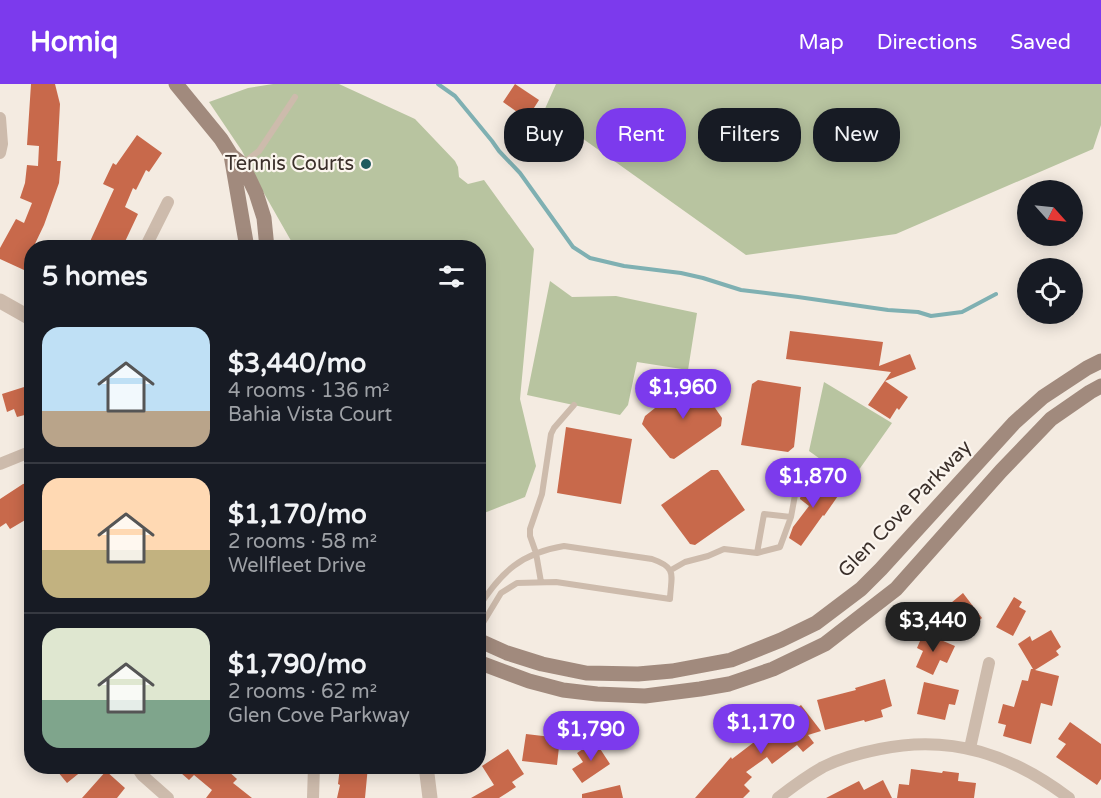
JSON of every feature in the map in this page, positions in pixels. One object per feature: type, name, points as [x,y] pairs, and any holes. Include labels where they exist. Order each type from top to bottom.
[{"type":"main road","points":[[176,84],[221,139],[256,193],[266,240]]},
{"type":"main road","points":[[235,163],[246,240]]},
{"type":"main road","name":"Glen Cove Parkway","points":[[486,643],[542,664],[586,673],[638,674],[672,671],[731,660],[781,640],[816,623],[861,589],[1014,423],[1043,397],[1101,361]]},
{"type":"main road","points":[[486,665],[529,681],[563,690],[645,696],[729,684],[773,669],[825,644],[896,589],[1001,471],[1051,419],[1101,386]]},
{"type":"street","points":[[0,118],[2,144],[0,153]]},
{"type":"street","points":[[150,240],[168,202]]},
{"type":"street","points":[[0,301],[24,314]]},
{"type":"street","points":[[0,464],[24,454]]},
{"type":"street","points":[[970,748],[989,663]]},
{"type":"street","points":[[778,798],[824,767],[854,754],[896,746],[926,744],[970,748],[1012,763],[1069,798]]},
{"type":"street","points":[[142,774],[168,798]]},
{"type":"street","points":[[313,798],[314,774]]},
{"type":"street","points":[[427,774],[430,798]]},
{"type":"lane","points":[[235,163],[259,151],[296,97]]},
{"type":"lane","points":[[542,582],[530,529],[542,494],[551,434],[574,405]]},
{"type":"lane","points":[[670,570],[724,549],[757,553],[780,547],[791,517],[799,472]]},
{"type":"lane","points":[[757,553],[764,514],[791,517]]},
{"type":"lane","points":[[486,596],[495,583],[518,562],[536,553],[564,546],[652,559],[663,563],[672,573],[670,599],[575,585],[542,582],[517,583],[501,593],[486,618]]},
{"type":"green space","points":[[273,84],[339,84],[415,119],[455,161],[459,177],[468,184],[484,180],[534,249],[520,399],[536,466],[525,497],[486,512],[486,240],[291,240],[242,151],[209,102],[248,88]]},
{"type":"green space","points":[[556,84],[1101,84],[1101,125],[1093,149],[896,234],[746,255],[616,162],[686,162],[686,108],[596,108],[596,148],[584,140],[584,108],[545,108]]},
{"type":"green space","points":[[550,281],[572,297],[616,296],[697,313],[688,370],[637,362],[628,405],[620,415],[527,395]]},
{"type":"green space","points":[[824,382],[892,423],[851,481],[809,451]]},
{"type":"building","points":[[31,84],[55,84],[60,104],[57,161],[61,161],[59,183],[37,240],[24,240],[24,270],[0,259],[0,248],[16,219],[24,223],[32,203],[20,198],[27,165],[38,166],[39,146],[27,145]]},
{"type":"building","points":[[515,84],[539,100],[534,108],[511,108],[503,102]]},
{"type":"building","points":[[137,135],[162,153],[149,172],[146,170],[136,190],[133,188],[125,207],[138,214],[126,240],[91,240],[114,189],[103,184],[113,163],[116,165]]},
{"type":"building","points":[[790,331],[883,342],[879,366],[910,354],[916,369],[885,381],[908,397],[890,419],[868,405],[891,372],[786,359]]},
{"type":"building","points":[[694,377],[722,418],[721,426],[674,459],[670,458],[642,424],[645,416]]},
{"type":"building","points":[[758,380],[801,387],[794,447],[788,452],[741,445],[752,384]]},
{"type":"building","points":[[24,387],[24,415],[17,417],[14,409],[7,412],[2,394]]},
{"type":"building","points":[[566,427],[632,439],[621,504],[557,493]]},
{"type":"building","points":[[711,470],[718,470],[745,510],[695,545],[690,544],[661,505]]},
{"type":"building","points":[[815,476],[840,493],[801,546],[789,538],[793,527],[809,506],[800,498]]},
{"type":"building","points":[[23,484],[24,521],[10,529],[6,523],[0,527],[0,499]]},
{"type":"building","points":[[963,593],[982,618],[960,636],[940,612]]},
{"type":"building","points":[[1014,597],[1022,602],[1019,607],[1026,611],[1013,636],[996,627]]},
{"type":"building","points":[[1051,630],[1061,647],[1056,651],[1059,655],[1035,670],[1059,676],[1052,706],[1041,703],[1031,744],[1003,736],[1006,725],[998,723],[1003,704],[1014,707],[1022,680],[1028,681],[1031,669],[1033,669],[1018,644],[1030,636],[1032,641]]},
{"type":"building","points":[[923,634],[955,646],[947,663],[940,660],[933,675],[916,667],[923,651],[917,648]]},
{"type":"building","points":[[885,679],[892,706],[881,710],[883,717],[825,730],[817,700],[856,690],[855,688]]},
{"type":"building","points":[[924,682],[959,690],[955,705],[949,704],[945,720],[917,714]]},
{"type":"building","points":[[801,705],[821,731],[808,735],[814,743],[803,752],[797,745],[772,764],[767,757],[746,772],[752,777],[744,785],[750,791],[743,798],[695,798],[731,757],[732,759]]},
{"type":"building","points":[[1070,722],[1101,744],[1101,779],[1097,785],[1056,757],[1066,744],[1058,739]]},
{"type":"building","points":[[526,734],[560,738],[557,765],[522,761]]},
{"type":"building","points":[[595,741],[610,764],[582,783],[572,769],[583,762],[577,753]]},
{"type":"building","points":[[508,749],[524,774],[512,782],[516,787],[499,798],[471,798],[494,785],[486,772],[486,763]]},
{"type":"building","points":[[911,769],[959,773],[958,781],[976,783],[974,798],[897,798],[899,784],[909,785]]},
{"type":"building","points":[[60,774],[78,774],[67,783]]},
{"type":"building","points":[[103,774],[109,774],[125,788],[117,798],[82,798]]},
{"type":"building","points":[[182,774],[231,774],[237,779],[233,783],[252,798],[206,798],[212,790],[194,775],[189,780]]},
{"type":"building","points":[[339,774],[367,774],[365,798],[337,798],[340,785],[338,784]]},
{"type":"building","points":[[883,780],[892,798],[826,798],[859,781],[864,790]]},
{"type":"building","points":[[620,785],[623,798],[582,798],[582,794]]},
{"type":"waterway","points":[[438,84],[455,96],[499,151],[520,173],[573,247],[590,258],[624,266],[681,273],[741,290],[918,312],[931,316],[962,312],[996,294]]},
{"type":"place","name":"Tennis Courts","points":[[366,164]]}]
